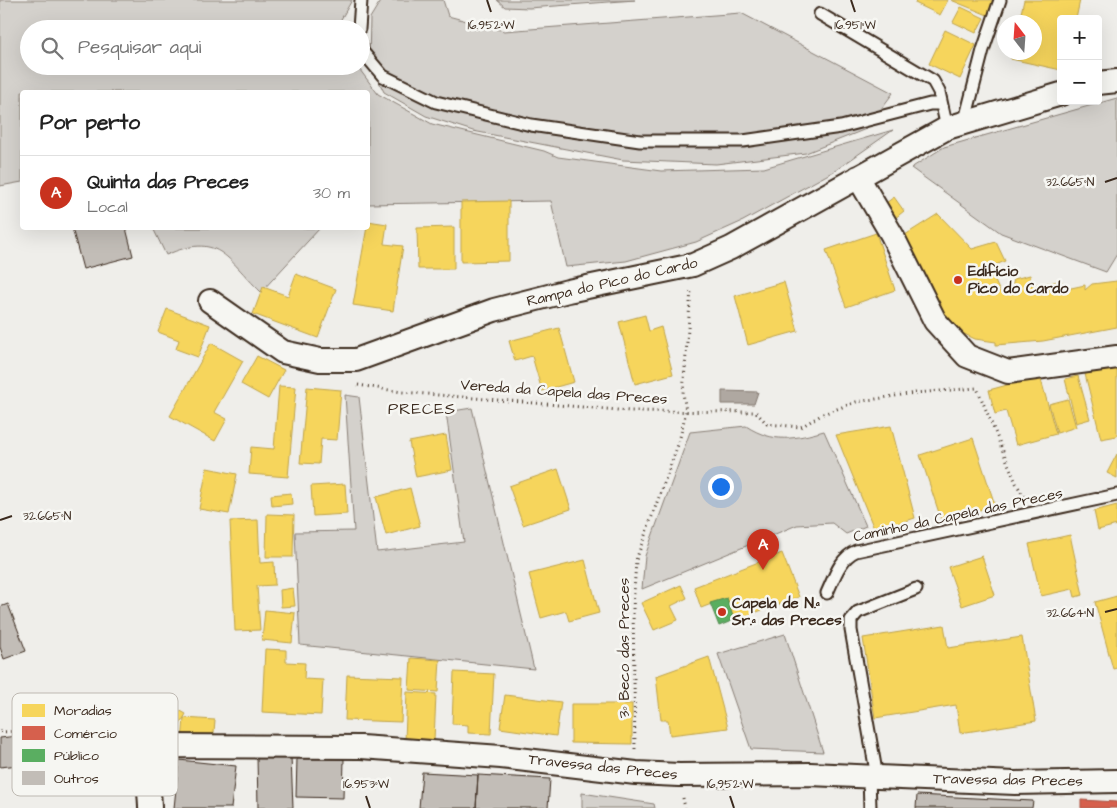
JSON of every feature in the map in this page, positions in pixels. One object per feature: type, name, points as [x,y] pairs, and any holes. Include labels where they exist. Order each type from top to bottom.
[{"type":"street","points":[[1102,82],[1117,80]]},
{"type":"street","name":"Rampa do Pico do Cardo","points":[[210,301],[283,352],[320,360],[356,360],[494,310],[568,291],[693,265],[731,248],[858,177],[956,126],[1057,95]]},
{"type":"street","points":[[858,177],[892,235],[935,321],[967,356],[1008,372],[1117,357]]},
{"type":"street","name":"Travessa das Preces","points":[[178,746],[361,747],[501,756],[636,773],[873,777],[1015,783],[1117,781]]},
{"type":"lane","points":[[360,20],[362,0]]},
{"type":"lane","points":[[956,126],[1000,0]]},
{"type":"lane","points":[[820,14],[933,81],[939,92],[941,104],[956,126]]},
{"type":"lane","points":[[370,61],[383,76],[436,102],[531,125],[640,141],[743,141],[841,127],[930,104],[941,104]]},
{"type":"lane","name":"Caminho da Capela das Preces","points":[[827,593],[848,554],[856,551],[1117,495]]},
{"type":"lane","points":[[870,808],[873,777],[851,620],[858,612],[916,589]]},
{"type":"path","name":"3º Beco das Preces","points":[[636,773],[633,609],[636,560],[679,442],[686,411],[683,393],[693,265]]},
{"type":"path","name":"Vereda da Capela das Preces","points":[[355,384],[402,392],[630,411],[756,412],[766,424],[801,427],[822,414],[856,402],[915,393],[976,388],[1016,483],[1034,513]]},
{"type":"shaded area","points":[[0,0],[352,0],[341,20],[20,20],[20,75],[364,75],[378,94],[432,124],[544,151],[558,157],[661,171],[764,168],[893,130],[836,170],[743,221],[696,242],[626,261],[566,267],[551,201],[370,204],[370,90],[20,90],[20,182],[0,186]]},
{"type":"shaded area","points":[[381,0],[443,0],[448,16],[504,31],[741,13],[893,93],[866,129],[806,153],[716,164],[623,160],[473,131],[426,116],[384,92],[370,63],[370,18]]},
{"type":"shaded area","points":[[497,0],[635,0],[529,8],[505,7]]},
{"type":"shaded area","points":[[1117,98],[1117,254],[1106,272],[1001,233],[911,168],[944,147],[1092,105],[1102,105],[1102,102]]},
{"type":"shaded area","points":[[154,230],[318,230],[261,292],[229,259],[210,247],[198,246],[166,255]]},
{"type":"shaded area","points":[[722,391],[758,392],[754,404],[722,404]]},
{"type":"shaded area","points":[[345,395],[359,397],[377,552],[464,542],[446,412],[472,408],[534,669],[300,645],[295,532],[354,531]]},
{"type":"shaded area","points":[[746,426],[756,432],[775,438],[794,438],[824,431],[866,526],[846,534],[832,523],[797,525],[642,589],[645,556],[690,432]]},
{"type":"shaded area","points":[[785,634],[823,752],[751,749],[718,654]]},
{"type":"shaded area","points":[[582,793],[654,804],[655,808],[582,808]]},
{"type":"building: Moradias","points":[[916,0],[948,0],[940,15],[915,3]]},
{"type":"building: Moradias","points":[[951,0],[997,0],[990,16]]},
{"type":"building: Moradias","points":[[1024,0],[1080,0],[1077,15],[1057,15],[1057,69],[1016,60],[1042,60],[1042,15],[1021,15]]},
{"type":"building: Moradias","points":[[961,7],[984,18],[976,33],[953,22]]},
{"type":"building: Moradias","points":[[945,30],[976,45],[960,79],[929,64]]},
{"type":"building: Moradias","points":[[894,197],[904,211],[889,223],[878,209]]},
{"type":"building: Moradias","points":[[509,201],[509,261],[461,262],[461,202]]},
{"type":"building: Moradias","name":"Edifício Pico do Cardo","points":[[938,214],[972,249],[996,242],[1005,261],[989,268],[1000,292],[1012,288],[1014,279],[1030,275],[1031,285],[1062,281],[1062,290],[1085,285],[1085,290],[1092,284],[1117,281],[1117,327],[1043,341],[996,345],[996,342],[975,339],[958,331],[941,310],[935,310],[905,235]]},
{"type":"building: Moradias","points":[[370,221],[387,224],[384,244],[403,246],[393,311],[353,305],[366,230],[370,230]]},
{"type":"building: Moradias","points":[[454,227],[454,269],[418,269],[417,228]]},
{"type":"building: Moradias","points":[[876,233],[895,290],[846,307],[826,250]]},
{"type":"building: Moradias","points":[[296,274],[336,289],[318,338],[253,314],[263,287],[288,296]]},
{"type":"building: Moradias","points":[[784,282],[798,331],[748,345],[735,296]]},
{"type":"building: Moradias","points":[[167,309],[210,325],[198,357],[176,349],[179,340],[158,332]]},
{"type":"building: Moradias","points":[[645,315],[649,331],[661,327],[673,374],[635,384],[619,322]]},
{"type":"building: Moradias","points":[[559,328],[574,382],[542,391],[532,356],[515,361],[509,341]]},
{"type":"building: Moradias","points":[[211,343],[243,361],[214,412],[227,419],[215,441],[170,416]]},
{"type":"building: Moradias","points":[[257,356],[284,370],[268,399],[241,384]]},
{"type":"building: Moradias","points":[[1117,366],[1117,436],[1101,439],[1085,374]]},
{"type":"building: Moradias","points":[[1040,376],[1056,434],[1016,445],[1006,411],[995,414],[989,390]]},
{"type":"building: Moradias","points":[[1078,376],[1090,419],[1076,423],[1065,379]]},
{"type":"building: Moradias","points":[[279,386],[296,387],[288,477],[249,474],[251,447],[274,449]]},
{"type":"building: Moradias","points":[[307,387],[341,390],[337,440],[321,439],[319,464],[300,463]]},
{"type":"building: Moradias","points":[[1068,399],[1076,427],[1057,433],[1049,404]]},
{"type":"building: Moradias","points":[[891,426],[915,518],[875,531],[836,435]]},
{"type":"building: Moradias","points":[[446,435],[452,470],[416,477],[409,442]]},
{"type":"building: Moradias","points":[[973,438],[995,505],[942,522],[920,455]]},
{"type":"building: Moradias","points":[[1117,454],[1117,478],[1107,473]]},
{"type":"building: Moradias","points":[[207,468],[237,474],[229,514],[199,509]]},
{"type":"building: Moradias","points":[[558,469],[571,509],[523,525],[509,486]]},
{"type":"building: Moradias","points":[[345,484],[347,514],[313,516],[311,486]]},
{"type":"building: Moradias","points":[[410,488],[420,526],[386,535],[376,497]]},
{"type":"building: Moradias","points":[[291,493],[292,504],[272,506],[271,495]]},
{"type":"building: Moradias","points":[[1117,505],[1117,525],[1098,530],[1094,511]]},
{"type":"building: Moradias","points":[[267,514],[294,515],[293,557],[266,557]]},
{"type":"building: Moradias","points":[[258,520],[260,563],[274,562],[275,585],[257,586],[260,630],[235,631],[230,521]]},
{"type":"building: Moradias","points":[[1070,535],[1083,595],[1075,597],[1073,589],[1041,596],[1029,544]]},
{"type":"building: Moradias","points":[[782,553],[799,597],[734,620],[727,598],[701,608],[694,587]]},
{"type":"building: Moradias","points":[[982,556],[995,595],[962,606],[948,567]]},
{"type":"building: Moradias","points":[[585,560],[599,613],[569,621],[566,611],[541,618],[529,574]]},
{"type":"building: Moradias","points":[[681,585],[687,598],[671,606],[678,620],[654,630],[641,603]]},
{"type":"building: Moradias","points":[[293,588],[295,606],[281,607],[280,590]]},
{"type":"building: Moradias","points":[[1117,596],[1117,668],[1113,669],[1095,602]]},
{"type":"building: Moradias","points":[[265,610],[295,613],[292,643],[262,640]]},
{"type":"building: Moradias","points":[[944,625],[948,648],[1022,637],[1036,721],[960,733],[956,705],[875,718],[863,638]]},
{"type":"building: Moradias","points":[[265,649],[286,650],[286,662],[305,663],[304,679],[323,680],[321,715],[262,712]]},
{"type":"building: Moradias","points":[[709,657],[728,728],[670,735],[668,720],[661,720],[656,676]]},
{"type":"building: Moradias","points":[[411,658],[440,660],[438,692],[409,690]]},
{"type":"building: Moradias","points":[[454,672],[494,674],[491,734],[468,733],[468,725],[452,724]]},
{"type":"building: Moradias","points":[[347,675],[403,677],[401,722],[345,720]]},
{"type":"building: Moradias","points":[[407,692],[436,694],[434,741],[405,740]]},
{"type":"building: Moradias","points":[[505,695],[561,702],[556,736],[500,728]]},
{"type":"building: Moradias","points":[[571,704],[632,704],[632,744],[571,743]]},
{"type":"building: Moradias","points":[[178,710],[186,714],[178,728]]},
{"type":"building: Moradias","points":[[184,718],[215,720],[213,744],[182,742]]},
{"type":"building: Comércio","points":[[1081,800],[1117,802],[1117,808],[1081,808]]},
{"type":"building: Público","name":"Capela de N.ª Sr.ª das Preces","points":[[727,598],[734,620],[719,626],[710,603]]},
{"type":"building: Outros","points":[[73,230],[126,230],[133,256],[83,269]]},
{"type":"building: Outros","points":[[8,604],[26,651],[4,659],[0,647],[0,607]]},
{"type":"building: Outros","points":[[12,737],[12,766],[0,767],[0,738]]},
{"type":"building: Outros","points":[[257,756],[291,757],[293,808],[258,808]]},
{"type":"building: Outros","points":[[297,758],[344,759],[343,798],[296,797]]},
{"type":"building: Outros","points":[[179,760],[236,766],[231,808],[174,808],[175,796],[178,796]]},
{"type":"building: Outros","points":[[422,772],[478,775],[476,808],[419,808]]},
{"type":"building: Outros","points":[[478,775],[550,779],[548,808],[476,808]]},
{"type":"building: Outros","points":[[917,795],[1033,801],[1032,808],[916,808]]},
{"type":"place","name":"Edifício Pico do Cardo","points":[[958,280]]},
{"type":"place","name":"Quinta das Preces","points":[[763,570]]},
{"type":"place","name":"Capela de N.ª Sr.ª das Preces","points":[[722,612]]},
{"type":"district","name":"PRECES","points":[[422,409]]}]
